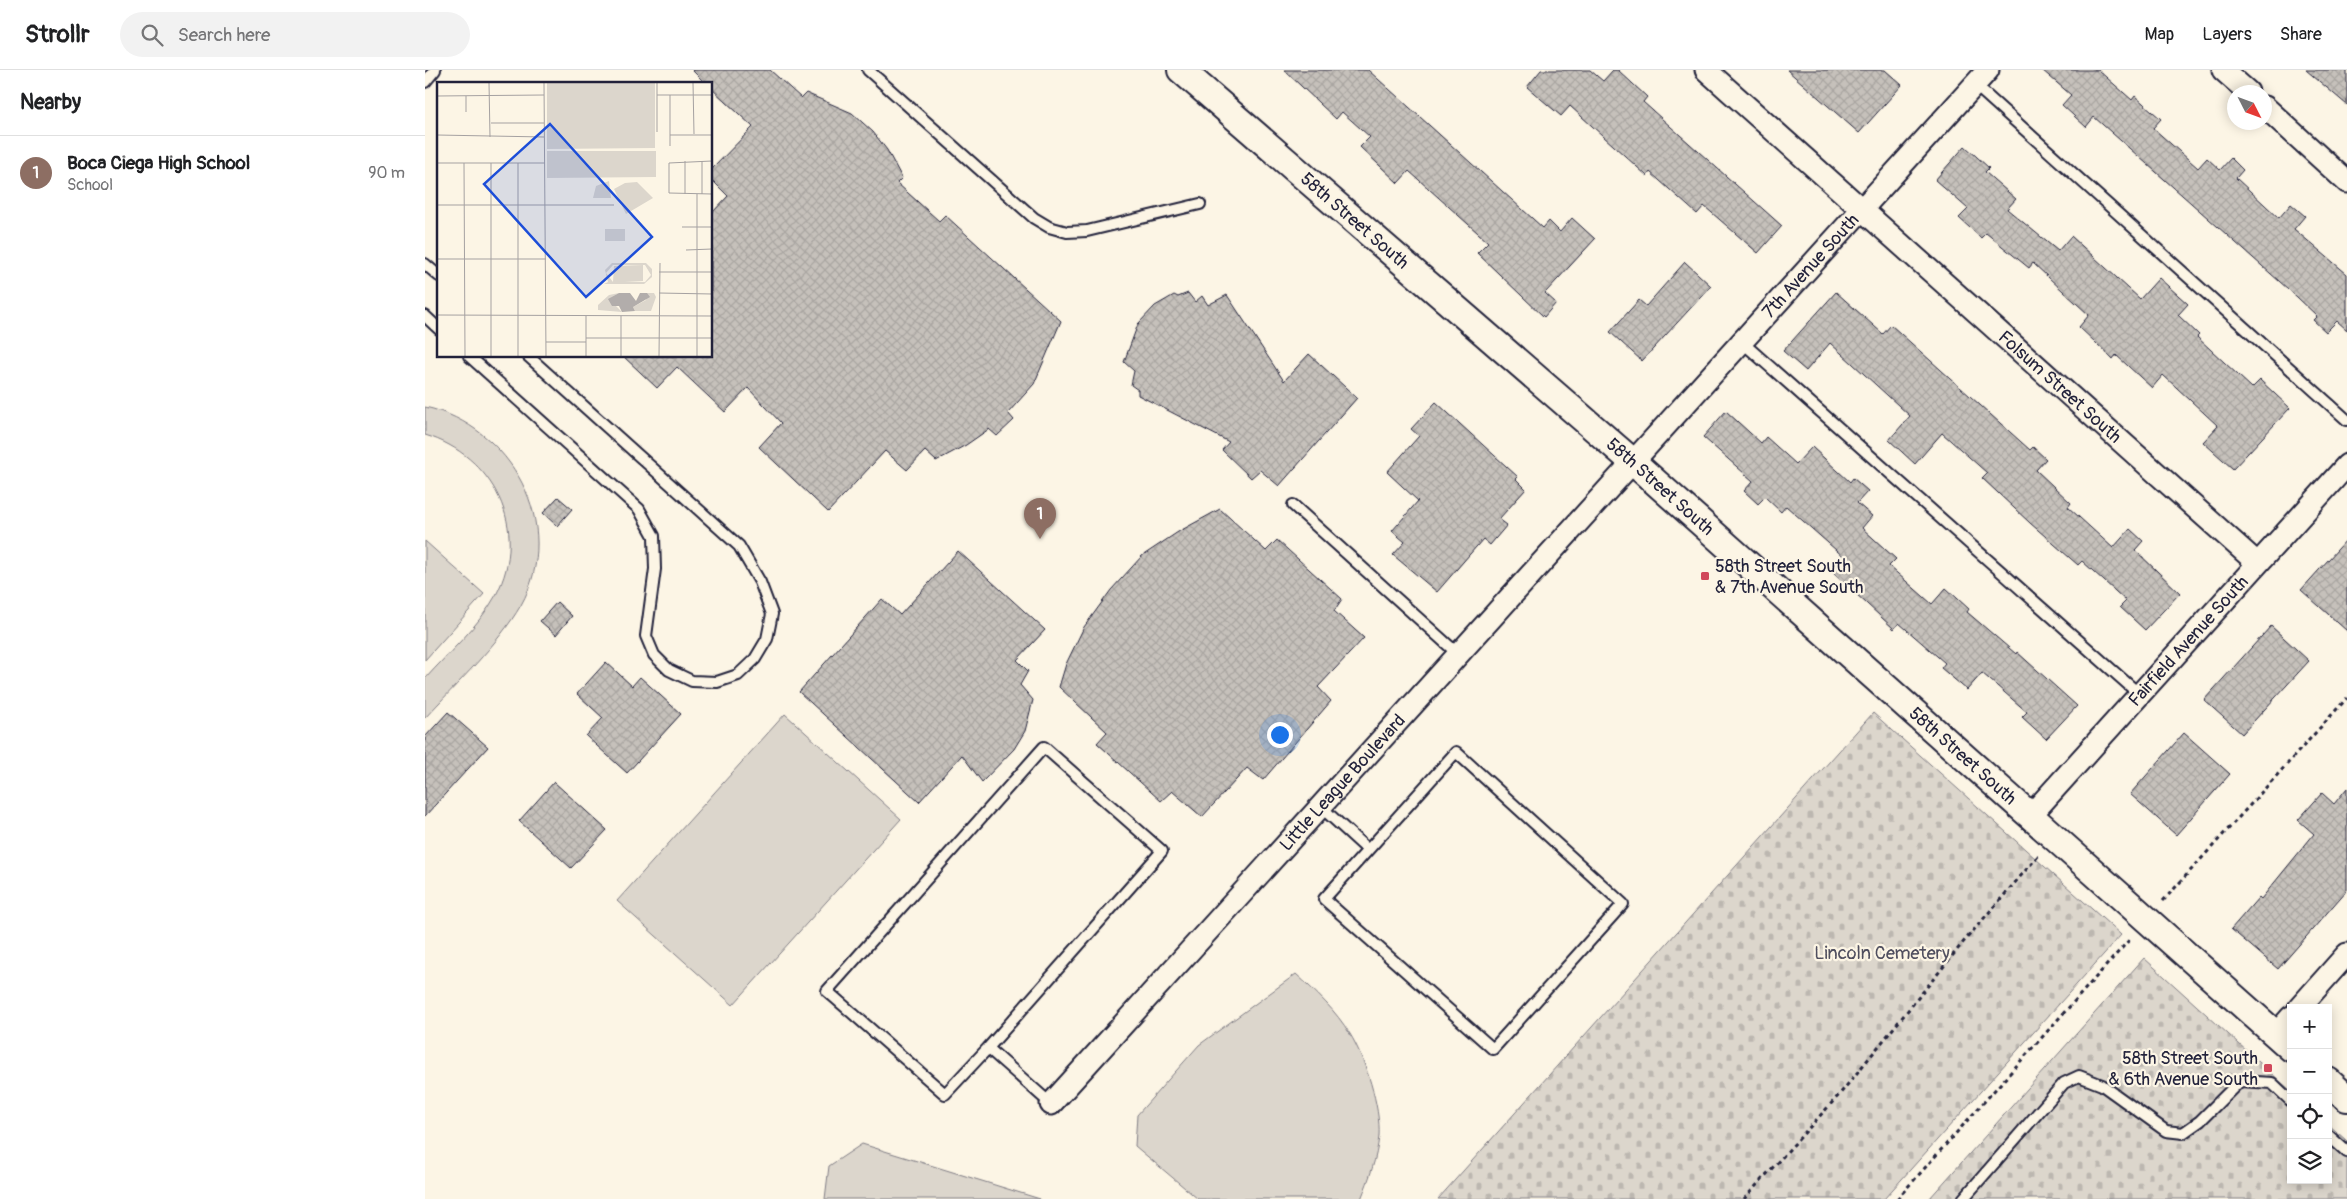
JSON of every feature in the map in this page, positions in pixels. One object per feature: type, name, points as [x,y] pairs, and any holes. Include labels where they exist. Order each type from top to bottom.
[{"type":"street","name":"58th Street South","points":[[1181,70],[1633,462],[2054,837],[2286,1033]]},
{"type":"street","name":"Folsum Street South","points":[[1706,70],[2257,563]]},
{"type":"street","points":[[2223,70],[2240,85]]},
{"type":"street","name":"7th Avenue South","points":[[1633,462],[1981,78]]},
{"type":"street","points":[[2272,113],[2347,182]]},
{"type":"street","name":"Little League Boulevard","points":[[1051,1104],[1633,462]]},
{"type":"street","name":"Fairfield Avenue South","points":[[2030,816],[2347,465]]},
{"type":"street","points":[[2303,1004],[2347,954]]},
{"type":"street","points":[[2332,1085],[2347,1098]]},
{"type":"lane","points":[[425,82],[435,70]]},
{"type":"lane","points":[[868,70],[1034,218],[1049,227],[1067,232],[1087,231],[1200,204]]},
{"type":"lane","points":[[1981,78],[2347,420]]},
{"type":"lane","points":[[425,264],[437,274]]},
{"type":"lane","points":[[425,316],[437,326]]},
{"type":"lane","points":[[1743,342],[2139,694]]},
{"type":"lane","points":[[471,358],[639,509],[654,536],[655,568],[645,636],[654,656],[669,670],[692,681],[717,682],[738,675],[755,659],[767,639],[772,614],[760,582],[739,546],[530,358]]},
{"type":"lane","points":[[1293,505],[1459,655]]},
{"type":"lane","points":[[1044,747],[1162,851],[988,1048],[945,1094],[827,991],[1044,747]]},
{"type":"lane","points":[[1457,752],[1623,904],[1493,1049],[1324,899],[1368,850],[1457,752]]},
{"type":"lane","points":[[1321,807],[1368,850]]},
{"type":"lane","points":[[988,1048],[1051,1104]]},
{"type":"lane","points":[[1963,1199],[2064,1083],[2079,1076],[2102,1085],[2166,1131],[2183,1133],[2200,1122],[2240,1081],[2272,1083],[2287,1097]]},
{"type":"lane","points":[[2332,1139],[2347,1152]]},
{"type":"path","points":[[2163,902],[2347,698]]},
{"type":"path","points":[[1744,1199],[1839,1095],[1965,939],[2054,837]]},
{"type":"path","points":[[1897,1199],[2129,940]]},
{"type":"green space","points":[[425,407],[456,418],[483,435],[505,457],[522,483],[533,512],[537,543],[533,574],[521,605],[512,620],[476,664],[425,718],[425,679],[472,628],[496,595],[506,570],[509,545],[507,521],[499,498],[487,477],[470,459],[449,445],[425,435]]},
{"type":"green space","points":[[425,541],[484,594],[425,660]]},
{"type":"green space","name":"Lincoln Cemetery","points":[[1873,713],[2121,935],[1884,1199],[1438,1199]]},
{"type":"green space","points":[[785,714],[901,819],[733,1005],[617,901]]},
{"type":"green space","points":[[2144,958],[2287,1087],[2287,1184],[2332,1184],[2332,1128],[2347,1141],[2347,1199],[1929,1199]]},
{"type":"green space","points":[[1296,974],[1325,1002],[1350,1034],[1356,1044],[1371,1084],[1375,1098],[1379,1136],[1375,1160],[1361,1199],[1198,1199],[1135,1146],[1137,1115],[1199,1045]]},
{"type":"green space","points":[[862,1144],[1040,1199],[825,1199],[829,1166]]},
{"type":"building","points":[[692,70],[770,70],[801,98],[806,93],[852,113],[873,132],[887,150],[902,178],[897,183],[939,221],[945,215],[1061,321],[1034,384],[1008,413],[1014,420],[997,436],[989,429],[966,445],[936,461],[925,451],[907,470],[885,451],[828,512],[759,447],[781,423],[748,388],[725,412],[677,367],[657,388],[625,358],[713,358],[713,212],[728,196],[713,181],[713,168],[753,127],[713,90],[713,82],[704,82]]},
{"type":"building","points":[[1284,70],[1368,70],[1543,228],[1549,221],[1560,232],[1572,218],[1595,239],[1545,293],[1556,303],[1544,317],[1477,253],[1488,242],[1409,171],[1398,183],[1360,147],[1370,137],[1342,112],[1336,119]]},
{"type":"building","points":[[1541,70],[1590,70],[1603,81],[1613,70],[1618,70],[1647,97],[1643,102],[1782,226],[1758,253],[1704,206],[1697,214],[1650,172],[1647,176],[1570,106],[1561,116],[1527,87]]},
{"type":"building","points":[[1787,70],[1885,70],[1902,85],[1859,133]]},
{"type":"building","points":[[2042,70],[2098,70],[2132,100],[2135,96],[2161,119],[2153,128],[2198,168],[2207,158],[2220,170],[2231,158],[2243,170],[2236,178],[2279,218],[2291,204],[2305,216],[2294,229],[2347,274],[2347,330],[2337,321],[2326,332],[2313,320],[2317,316],[2297,297],[2094,117],[2086,127],[2062,105],[2071,95]]},
{"type":"building","points":[[2306,70],[2347,70],[2347,105]]},
{"type":"building","points":[[1965,146],[1989,168],[1985,172],[2016,199],[2007,209],[2058,251],[2071,236],[2140,299],[2159,278],[2188,304],[2178,315],[2199,335],[2197,337],[2252,388],[2260,380],[2290,408],[2233,469],[2203,442],[2218,426],[2163,375],[2152,388],[2116,355],[2113,359],[2079,327],[2089,315],[2033,263],[2029,268],[1986,233],[1981,238],[1959,218],[1968,209],[1935,180]]},
{"type":"building","points":[[1685,262],[1711,286],[1642,361],[1610,332],[1639,300],[1646,306]]},
{"type":"building","points":[[1836,292],[1883,334],[1891,325],[2030,450],[2033,447],[2046,459],[2036,470],[2071,503],[2068,507],[2113,548],[2130,529],[2143,541],[2135,550],[2180,593],[2145,630],[2120,607],[2126,601],[2082,561],[2078,565],[2030,523],[1982,478],[1987,473],[1942,433],[1915,464],[1889,440],[1910,416],[1830,343],[1806,371],[1783,351]]},
{"type":"building","points":[[1188,293],[1195,302],[1202,296],[1208,305],[1227,295],[1284,381],[1309,354],[1357,398],[1279,486],[1260,470],[1251,478],[1222,450],[1229,442],[1138,395],[1138,390],[1131,385],[1134,371],[1124,362],[1138,324],[1155,306],[1174,295],[1178,297]]},
{"type":"building","points":[[1436,402],[1518,477],[1516,479],[1526,489],[1499,519],[1507,525],[1490,545],[1483,539],[1437,592],[1393,555],[1405,542],[1392,531],[1418,501],[1387,472],[1419,436],[1411,429]]},
{"type":"building","points":[[1726,411],[1761,443],[1766,437],[1796,464],[1812,447],[1850,482],[1853,478],[1868,491],[1857,503],[1872,516],[1862,528],[1896,559],[1889,566],[1932,604],[1946,588],[1969,609],[1967,612],[2016,654],[2017,652],[2077,706],[2046,739],[2022,717],[2027,712],[1982,673],[1967,690],[1941,668],[1945,663],[1899,623],[1894,629],[1832,572],[1845,558],[1786,506],[1781,512],[1765,497],[1758,504],[1744,491],[1753,481],[1703,437]]},
{"type":"building","points":[[558,497],[572,509],[557,526],[543,513]]},
{"type":"building","points":[[1220,509],[1266,551],[1277,540],[1342,599],[1334,611],[1364,638],[1318,687],[1331,701],[1263,780],[1247,768],[1202,817],[1172,791],[1161,801],[1097,743],[1107,732],[1059,687],[1066,664],[1084,627],[1111,590],[1142,556],[1178,532]]},
{"type":"building","points":[[2347,539],[2347,631],[2301,590]]},
{"type":"building","points":[[958,551],[1045,630],[1017,660],[1028,671],[1020,685],[1033,700],[1025,731],[1014,749],[982,782],[962,755],[919,802],[799,692],[882,599],[900,615]]},
{"type":"building","points":[[557,602],[572,616],[556,635],[540,621]]},
{"type":"building","points":[[2271,626],[2309,661],[2242,734],[2204,700]]},
{"type":"building","points":[[606,662],[632,686],[640,677],[681,714],[627,773],[586,736],[603,718],[577,694]]},
{"type":"building","points":[[448,712],[488,747],[425,816],[425,737]]},
{"type":"building","points":[[2184,733],[2230,774],[2176,835],[2130,794]]},
{"type":"building","points":[[554,782],[607,830],[571,868],[519,821]]},
{"type":"building","points":[[2347,788],[2347,890],[2278,969],[2231,929],[2259,897],[2261,899],[2314,834],[2298,820],[2322,793],[2334,804]]},
{"type":"place","name":"Boca Ciega High School","points":[[1040,539]]},
{"type":"place","name":"58th Street South & 7th Avenue South","points":[[1705,576]]},
{"type":"place","name":"58th Street South & 6th Avenue South","points":[[2268,1068]]}]
